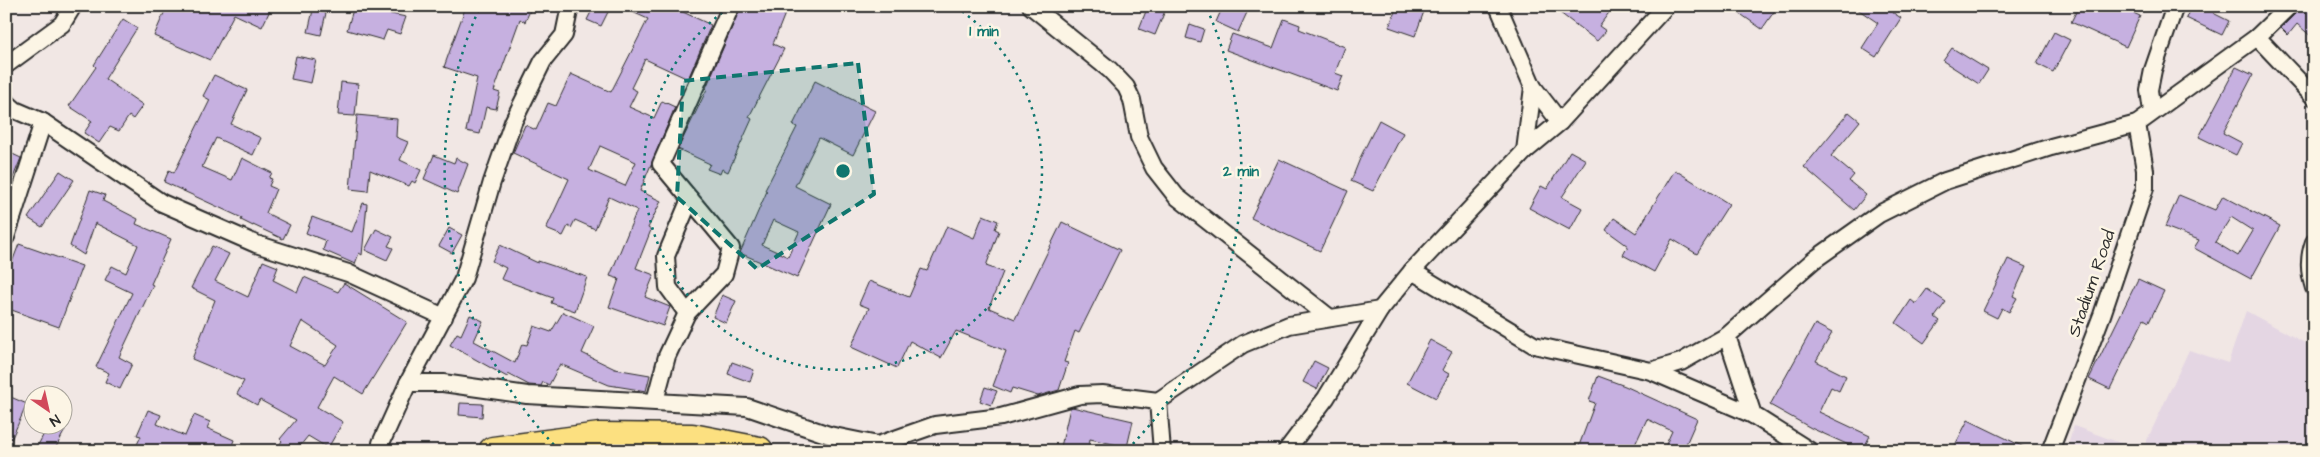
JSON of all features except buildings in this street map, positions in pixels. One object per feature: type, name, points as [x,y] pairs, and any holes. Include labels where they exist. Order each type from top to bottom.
[{"type":"highway","points":[[493,451],[600,437],[692,438],[759,451]]},
{"type":"street","points":[[6,65],[62,24],[73,6]]},
{"type":"street","points":[[381,451],[382,443],[408,383],[464,278],[492,182],[513,122],[544,61],[564,35],[570,6]]},
{"type":"street","points":[[655,401],[667,356],[686,313],[724,274],[730,248],[661,164],[731,6]]},
{"type":"street","points":[[1031,6],[1110,70],[1126,87],[1132,100],[1139,137],[1154,168],[1176,196],[1330,318]]},
{"type":"street","points":[[1498,6],[1533,87],[1560,122]]},
{"type":"street","points":[[1286,451],[1326,398],[1380,310],[1412,271],[1525,152],[1560,122],[1666,6]]},
{"type":"street","points":[[2152,112],[2149,90],[2153,70],[2175,6]]},
{"type":"street","points":[[1651,371],[1681,362],[1727,336],[1814,260],[1879,214],[1945,181],[2050,148],[2137,124],[2257,37],[2289,6]]},
{"type":"street","points":[[2257,37],[2314,97]]},
{"type":"street","points":[[1525,152],[1533,87]]},
{"type":"street","points":[[6,102],[16,110],[43,122],[162,202],[256,244],[348,273],[444,317]]},
{"type":"street","points":[[6,237],[43,122]]},
{"type":"street","name":"Stadium Road","points":[[2050,451],[2102,315],[2145,188],[2145,170],[2137,124]]},
{"type":"street","points":[[686,313],[668,287],[666,256],[690,199]]},
{"type":"street","points":[[2314,242],[2310,253],[2309,272],[2314,288]]},
{"type":"street","points":[[1412,271],[1534,345],[1651,371],[1753,415],[1810,451]]},
{"type":"street","points":[[408,383],[442,383],[528,395],[747,407],[829,435],[878,445],[935,425],[1001,417],[1080,395],[1102,394],[1158,401],[1243,344],[1289,325],[1380,310]]},
{"type":"street","points":[[1727,336],[1753,415]]},
{"type":"street","points":[[1158,401],[1162,451]]},
{"type":"street","points":[[829,435],[844,451]]},
{"type":"highlighted area","points":[[858,63],[874,194],[757,269],[677,197],[683,81]]},
{"type":"shaded area","points":[[2246,311],[2314,348],[2314,451],[2142,451],[2189,350],[2228,363]]},
{"type":"shaded area","points":[[2074,426],[2142,451],[2066,451]]}]
